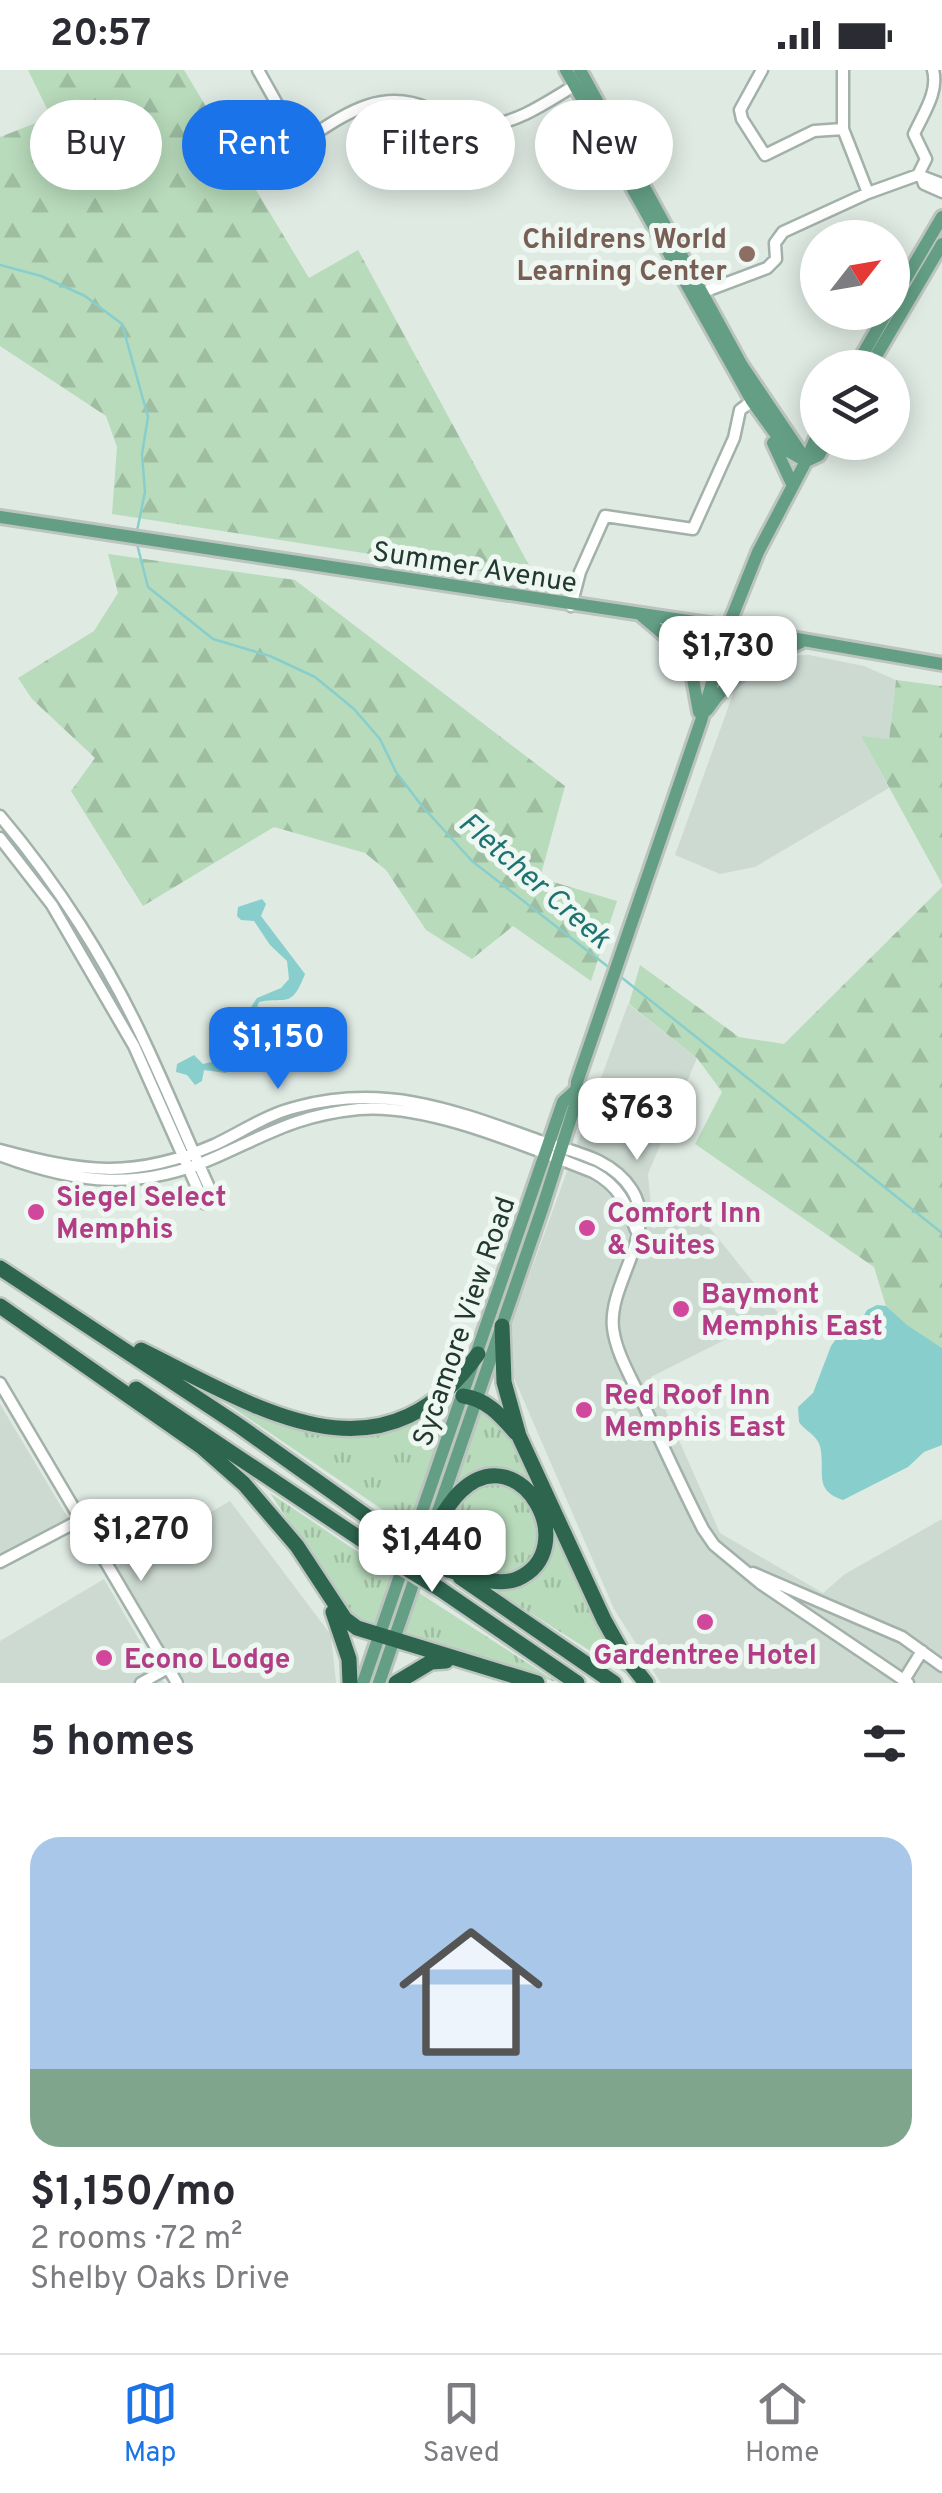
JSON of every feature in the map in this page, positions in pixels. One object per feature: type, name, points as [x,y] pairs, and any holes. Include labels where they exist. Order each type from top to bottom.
[{"type":"highway","points":[[0,1268],[614,1683]]},
{"type":"highway","points":[[0,1297],[577,1683]]},
{"type":"highway","points":[[0,1306],[216,1459],[278,1521],[326,1594],[357,1628],[537,1683]]},
{"type":"highway","points":[[86,1323],[297,1422],[343,1431],[386,1426],[425,1409],[459,1380],[478,1354]]},
{"type":"highway","points":[[502,1326],[504,1382],[519,1436],[604,1620],[623,1654],[646,1683]]},
{"type":"highway","points":[[470,1397],[498,1413],[519,1436]]},
{"type":"highway","points":[[430,1536],[449,1504],[463,1488],[479,1479],[505,1477],[516,1481],[540,1508],[546,1534],[544,1546],[534,1565],[516,1579],[484,1579],[448,1570]]},
{"type":"highway","points":[[326,1594],[342,1633],[350,1683]]},
{"type":"highway","points":[[396,1683],[431,1662],[460,1661]]},
{"type":"main road","points":[[566,70],[580,78],[752,401],[788,452],[806,461]]},
{"type":"main road","points":[[878,350],[942,217]]},
{"type":"main road","points":[[910,282],[942,244]]},
{"type":"main road","points":[[698,294],[806,461]]},
{"type":"main road","points":[[760,414],[793,486]]},
{"type":"main road","name":"Sycamore View Road","points":[[363,1683],[387,1638],[430,1536],[470,1397],[478,1354],[553,1151],[575,1105],[574,1091],[701,720],[728,628],[758,552],[806,461]]},
{"type":"main road","name":"Summer Avenue","points":[[0,518],[942,664]]},
{"type":"main road","points":[[642,616],[681,650],[691,668],[701,720]]},
{"type":"main road","points":[[701,720],[730,681],[752,663],[800,642]]},
{"type":"main road","name":"Sycamore View Road","points":[[378,1683],[387,1638],[470,1397],[502,1326],[553,1151]]},
{"type":"street","points":[[258,70],[295,136],[301,138],[310,137],[356,108],[386,101],[414,101],[465,124],[490,125],[528,113],[580,78]]},
{"type":"street","points":[[762,70],[740,110],[765,154],[814,131],[843,129]]},
{"type":"street","points":[[843,70],[843,129],[868,193]]},
{"type":"street","points":[[932,70],[936,82],[914,134],[926,159],[920,176],[924,184],[942,192]]},
{"type":"street","points":[[698,294],[768,268],[776,258],[775,244],[783,232],[868,193],[920,176],[942,184]]},
{"type":"street","points":[[571,606],[580,572],[605,516],[693,529],[734,438],[740,410],[752,401]]},
{"type":"street","points":[[0,816],[26,846],[65,904],[126,1004],[190,1160]]},
{"type":"street","points":[[0,838],[52,905],[87,962],[134,1046],[209,1200]]},
{"type":"street","points":[[0,1152],[60,1175],[128,1181],[310,1115],[363,1109],[401,1110],[553,1151],[593,1172],[614,1184],[628,1205],[636,1231],[616,1295],[614,1335],[703,1529],[714,1545],[747,1571],[906,1682],[922,1651]]},
{"type":"street","points":[[0,1383],[177,1683]]},
{"type":"street","points":[[0,1562],[80,1520]]},
{"type":"street","points":[[747,1571],[902,1637],[942,1666]]},
{"type":"street","points":[[817,1622],[828,1605]]},
{"type":"street","points":[[141,1683],[168,1668]]},
{"type":"shaded area","points":[[809,655],[864,666],[896,680],[889,740],[862,737],[889,788],[755,867],[720,874],[675,855],[733,694],[745,678],[782,656]]},
{"type":"shaded area","points":[[628,1004],[697,1058],[648,1174],[653,1229],[693,1207],[778,1313],[651,1377],[720,1533],[823,1593],[845,1574],[942,1519],[942,1683],[661,1683],[614,1609],[511,1371],[510,1328]]},
{"type":"shaded area","points":[[0,1404],[68,1518],[0,1555]]},
{"type":"shaded area","points":[[230,1501],[331,1635],[336,1683],[186,1683],[115,1568]]},
{"type":"shaded area","points":[[104,1579],[164,1683],[0,1683],[0,1641]]},
{"type":"green space","points":[[28,70],[184,70],[202,100],[182,100],[182,190],[256,190],[309,278],[358,250],[537,580],[112,514],[117,447],[106,416],[0,346],[0,137],[30,125],[30,190],[162,190],[162,100],[43,100]]},
{"type":"green space","points":[[108,554],[295,580],[565,786],[540,878],[617,901],[591,981],[513,926],[472,959],[426,930],[386,870],[365,853],[274,827],[143,906],[71,791],[95,758],[32,699],[18,678],[94,631],[118,593]]},
{"type":"green space","points":[[896,680],[942,686],[942,884],[861,736],[889,739]]},
{"type":"green space","points":[[942,887],[942,1348],[906,1325],[886,1306],[874,1267],[695,1144],[722,1092],[697,1058],[629,1004],[640,965],[739,1037],[784,1044]]},
{"type":"green space","points":[[458,1387],[408,1527],[207,1390],[301,1427],[352,1435],[376,1433],[399,1425]]},
{"type":"green space","points":[[482,1408],[516,1439],[636,1680],[488,1586],[524,1581],[551,1529],[504,1471],[452,1492]]},
{"type":"green space","points":[[496,1480],[525,1492],[542,1535],[531,1564],[503,1575],[472,1569],[437,1546],[455,1506],[465,1494]]},
{"type":"green space","points":[[270,1493],[392,1575],[375,1625],[355,1619],[348,1612]]},
{"type":"green space","points":[[419,1593],[557,1682],[415,1644],[403,1634]]},
{"type":"water","points":[[262,899],[266,904],[261,916],[305,974],[291,997],[259,1002],[244,1044],[226,1073],[204,1070],[202,1081],[195,1085],[187,1075],[176,1072],[177,1064],[194,1055],[203,1064],[228,1058],[245,1029],[244,1018],[257,998],[281,988],[289,979],[287,961],[254,921],[237,916],[238,907]]},
{"type":"water","points":[[886,1306],[942,1348],[942,1445],[843,1500],[833,1496],[824,1485],[820,1446],[799,1422],[798,1407],[813,1393],[831,1346],[841,1332],[859,1324],[867,1310]]},
{"type":"waterway","name":"Fletcher Creek","points":[[0,265],[41,276],[85,296],[122,324],[148,417],[142,454],[145,492],[137,531]]},
{"type":"waterway","name":"Fletcher Creek","points":[[137,544],[148,587],[213,639],[270,656],[315,677],[354,709],[380,739],[396,772],[422,806],[472,861],[611,969]]},
{"type":"waterway","name":"Fletcher Creek","points":[[621,977],[942,1233]]},
{"type":"place","name":"Childrens World Learning Center","points":[[747,254]]},
{"type":"place","name":"Siegel Select Memphis","points":[[36,1212]]},
{"type":"place","name":"Comfort Inn & Suites","points":[[587,1228]]},
{"type":"place","name":"Baymont Memphis East","points":[[681,1309]]},
{"type":"place","name":"Red Roof Inn Memphis East","points":[[584,1410]]},
{"type":"place","name":"Gardentree Hotel","points":[[705,1622]]},
{"type":"place","name":"Econo Lodge","points":[[104,1658]]}]
